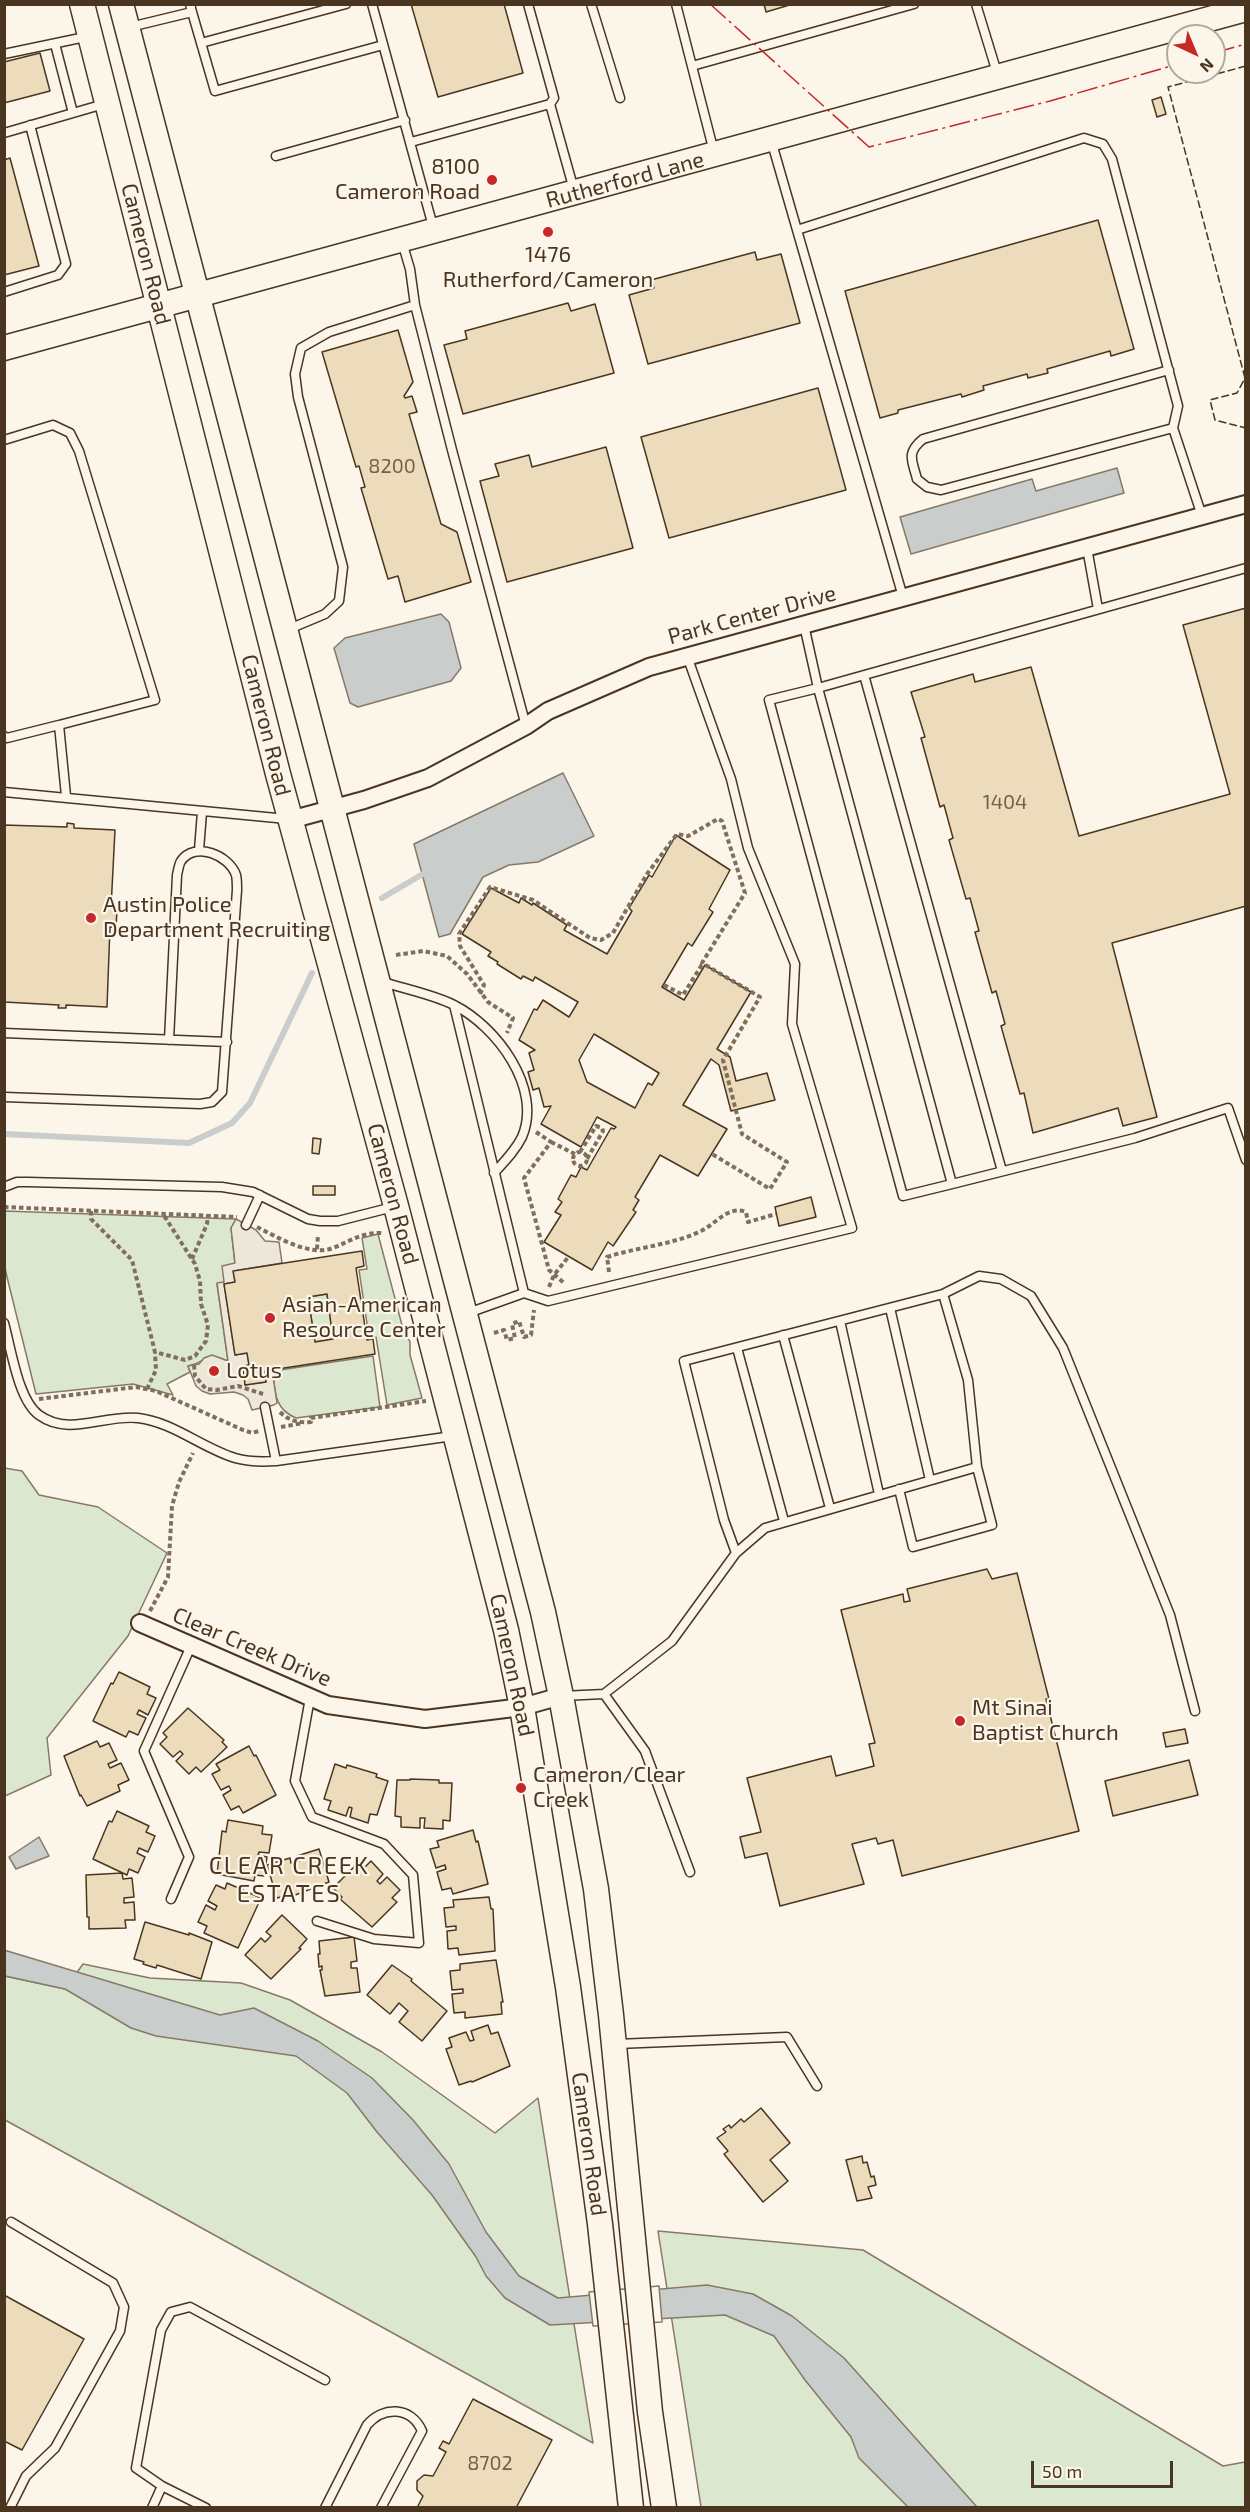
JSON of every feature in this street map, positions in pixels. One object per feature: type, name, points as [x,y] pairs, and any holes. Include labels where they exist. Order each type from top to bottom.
[{"type":"main road","name":"Cameron Road","points":[[82,4],[290,820],[396,1206],[506,1630],[522,1707],[568,1988],[600,2224],[631,2508]]},
{"type":"main road","name":"Cameron Road","points":[[121,4],[196,297],[333,809],[543,1612],[561,1696],[596,1889],[614,2044],[650,2412],[664,2508]]},
{"type":"main road","name":"Rutherford Lane","points":[[4,348],[1245,9]]},
{"type":"street","name":"Park Center Drive","points":[[290,820],[333,809],[428,778],[526,726],[548,711],[639,671],[1245,504]]},
{"type":"street","name":"Clear Creek Drive","points":[[141,1623],[328,1705],[425,1719],[522,1707],[561,1696]]},
{"type":"lane","points":[[201,43],[346,4]]},
{"type":"lane","points":[[372,4],[435,232]]},
{"type":"lane","points":[[411,142],[549,104],[554,98],[528,4]]},
{"type":"lane","points":[[591,4],[620,98]]},
{"type":"lane","points":[[676,4],[715,155]]},
{"type":"lane","points":[[692,66],[914,4]]},
{"type":"lane","points":[[976,4],[999,77]]},
{"type":"lane","points":[[127,28],[191,8],[215,91],[383,45]]},
{"type":"lane","points":[[4,54],[90,36]]},
{"type":"lane","points":[[55,44],[73,113]]},
{"type":"lane","points":[[4,133],[107,103]]},
{"type":"lane","points":[[549,104],[575,193]]},
{"type":"lane","points":[[276,156],[405,120]]},
{"type":"lane","points":[[4,292],[58,275],[66,264],[30,126]]},
{"type":"lane","points":[[797,230],[1084,138],[1103,144],[1113,159],[1178,406],[1173,428],[1202,516]]},
{"type":"lane","points":[[771,140],[903,597]]},
{"type":"lane","points":[[402,241],[410,269],[415,305],[526,726]]},
{"type":"lane","points":[[285,630],[326,614],[339,601],[343,567],[298,397],[295,374],[301,348],[329,332],[415,305]]},
{"type":"lane","points":[[1169,370],[923,439],[915,446],[911,454],[917,479],[927,487],[941,490],[1173,428]]},
{"type":"lane","points":[[4,440],[53,425],[70,433],[79,450],[155,700],[7,738],[4,736]]},
{"type":"lane","points":[[1087,548],[1098,609]]},
{"type":"lane","points":[[1245,568],[770,700],[903,1196],[1135,1138],[1228,1108],[1245,1160]]},
{"type":"lane","points":[[804,624],[818,688],[952,1184]]},
{"type":"lane","points":[[465,1315],[524,1293],[548,1301],[852,1228],[792,1024],[795,964],[748,848],[731,779],[687,656]]},
{"type":"lane","points":[[864,675],[1002,1171]]},
{"type":"lane","points":[[59,725],[66,796]]},
{"type":"lane","points":[[4,792],[66,796],[290,820]]},
{"type":"lane","points":[[199,850],[202,812]]},
{"type":"lane","points":[[4,1097],[200,1104],[212,1102],[222,1092],[237,890],[236,875],[228,863],[214,854],[199,850],[180,862],[177,875],[169,1040]]},
{"type":"lane","points":[[378,980],[454,1005],[505,1047],[513,1059],[527,1111],[523,1135],[514,1152],[494,1173]]},
{"type":"lane","points":[[454,1005],[524,1293]]},
{"type":"lane","points":[[4,1033],[226,1042]]},
{"type":"lane","points":[[4,1187],[17,1182],[28,1182],[222,1187],[260,1195],[308,1219],[320,1221],[338,1221],[396,1206]]},
{"type":"lane","points":[[247,1223],[260,1195]]},
{"type":"lane","points":[[736,1553],[724,1520],[684,1361],[943,1294],[979,1276],[1001,1279],[1031,1296],[1063,1348],[1170,1615],[1194,1711]]},
{"type":"lane","points":[[898,1489],[914,1547],[992,1525],[977,1467],[968,1380],[943,1294]]},
{"type":"lane","points":[[890,1308],[930,1480]]},
{"type":"lane","points":[[840,1321],[879,1494]]},
{"type":"lane","points":[[4,1323],[26,1400],[39,1416],[60,1425],[136,1418],[159,1424],[232,1457],[247,1461],[276,1461],[457,1435]]},
{"type":"lane","points":[[783,1335],[830,1508]]},
{"type":"lane","points":[[737,1348],[784,1521]]},
{"type":"lane","points":[[267,1403],[269,1429],[276,1461]]},
{"type":"lane","points":[[561,1696],[604,1694],[672,1641],[736,1553],[765,1528],[977,1467]]},
{"type":"lane","points":[[171,1899],[189,1857],[144,1751],[191,1646]]},
{"type":"lane","points":[[604,1694],[645,1751],[690,1872]]},
{"type":"lane","points":[[310,1698],[295,1781],[312,1817],[384,1844],[413,1875],[419,1943],[374,1939],[317,1921]]},
{"type":"lane","points":[[614,2044],[788,2037],[817,2086]]},
{"type":"lane","points":[[10,2508],[26,2476],[55,2448],[120,2331],[124,2307],[112,2283],[11,2222]]},
{"type":"lane","points":[[207,2508],[162,2486],[136,2468],[161,2330],[171,2312],[190,2307],[325,2380]]},
{"type":"lane","points":[[325,2508],[367,2425],[374,2416],[388,2410],[398,2410],[418,2423],[422,2431],[381,2508]]},
{"type":"lane","points":[[152,2508],[162,2486]]},
{"type":"path","points":[[480,994],[484,985],[460,946],[459,934],[490,887],[533,900],[590,938],[606,939],[613,933],[647,873],[677,834],[688,836],[718,819],[722,822],[745,893],[683,995],[664,985]]},
{"type":"path","points":[[396,955],[423,951],[447,956],[467,974],[480,994],[493,1006],[513,1018],[506,1032],[511,1037]]},
{"type":"path","points":[[703,963],[760,997],[723,1060],[742,1134],[787,1162],[770,1189],[712,1154]]},
{"type":"path","points":[[538,1125],[536,1132],[551,1142],[587,1159]]},
{"type":"path","points":[[596,1126],[602,1128],[603,1131],[584,1165],[577,1165],[573,1160],[578,1153],[596,1126]]},
{"type":"path","points":[[551,1142],[524,1178],[549,1270],[565,1284],[576,1281]]},
{"type":"path","points":[[4,1207],[237,1216],[280,1238],[317,1250],[332,1248],[372,1232],[383,1233]]},
{"type":"path","points":[[598,1275],[610,1272],[607,1257],[688,1237],[733,1210],[740,1209],[746,1212],[748,1222],[776,1214]]},
{"type":"path","points":[[91,1211],[91,1219],[132,1260],[155,1352],[156,1370],[147,1389]]},
{"type":"path","points":[[155,1352],[184,1360],[195,1356],[206,1341],[208,1325],[201,1304],[200,1281],[192,1260],[163,1214]]},
{"type":"path","points":[[192,1260],[207,1224],[208,1215]]},
{"type":"path","points":[[317,1250],[318,1235]]},
{"type":"path","points":[[549,1287],[554,1275],[569,1256]]},
{"type":"path","points":[[494,1333],[504,1330],[507,1340],[515,1338],[512,1324],[519,1321],[524,1336],[531,1335],[534,1310]]},
{"type":"path","points":[[194,1365],[195,1376],[206,1389],[217,1390],[238,1386],[263,1394],[267,1403]]},
{"type":"path","points":[[26,1400],[122,1388],[147,1389],[252,1432],[311,1422],[311,1418],[427,1401]]},
{"type":"path","points":[[275,1404],[287,1418],[303,1423]]},
{"type":"path","points":[[141,1623],[168,1577],[172,1506],[179,1482],[193,1452]]},
{"type":"green space","points":[[4,1211],[236,1219],[231,1228],[235,1264],[224,1282],[217,1284],[228,1361],[211,1357],[188,1366],[190,1372],[167,1384],[173,1395],[133,1384],[36,1394],[4,1263]]},
{"type":"green space","points":[[378,1234],[403,1329],[410,1342],[410,1355],[422,1398],[387,1405],[376,1337],[369,1337],[359,1270],[367,1269],[362,1238]]},
{"type":"green space","points":[[327,1294],[333,1339],[315,1342],[308,1297]]},
{"type":"green space","points":[[373,1356],[380,1407],[296,1418],[283,1410],[277,1399],[273,1371]]},
{"type":"green space","points":[[4,1468],[22,1471],[39,1495],[98,1507],[167,1553],[128,1636],[47,1738],[51,1775],[5,1796]]},
{"type":"green space","points":[[83,1964],[150,1978],[241,1983],[290,2000],[382,2052],[495,2133],[538,2098],[593,2443],[5,2120],[5,1976],[65,1989]]},
{"type":"green space","points":[[658,2231],[863,2250],[1223,2466],[1245,2462],[1245,2507],[701,2507]]},
{"type":"shaded area","points":[[1117,468],[1124,493],[911,554],[900,517],[1032,479],[1036,491]]},
{"type":"shaded area","points":[[441,614],[449,622],[461,668],[451,681],[358,707],[350,703],[334,648],[345,638]]},
{"type":"shaded area","points":[[563,773],[594,836],[538,862],[509,865],[483,877],[450,934],[439,937],[414,844]]},
{"type":"shaded area","points":[[236,1219],[256,1230],[265,1241],[279,1242],[282,1263],[234,1271],[235,1282],[224,1284],[235,1355],[247,1353],[249,1365],[243,1367],[245,1385],[266,1382],[265,1371],[272,1370],[277,1403],[252,1410],[248,1399],[243,1395],[234,1392],[210,1394],[202,1391],[196,1386],[188,1366],[199,1364],[204,1358],[212,1355],[228,1361],[217,1283],[224,1282],[222,1266],[235,1263],[231,1228]]},
{"type":"shaded area","points":[[39,1837],[49,1856],[16,1869],[9,1857]]},
{"type":"shaded area","points":[[4,1950],[220,2015],[254,2008],[318,2041],[372,2078],[413,2120],[449,2164],[486,2232],[519,2276],[558,2298],[707,2285],[753,2294],[792,2316],[844,2358],[977,2507],[908,2507],[859,2458],[851,2437],[805,2380],[774,2336],[725,2315],[550,2325],[505,2298],[486,2276],[476,2257],[432,2195],[377,2132],[347,2093],[296,2056],[156,2036],[131,2028],[65,1989],[5,1976]]},
{"type":"pier","points":[[659,2286],[662,2322],[593,2326],[589,2292]]},
{"type":"building","points":[[411,4],[504,4],[523,73],[438,97]]},
{"type":"building","points":[[764,4],[793,4],[766,12]]},
{"type":"building","points":[[40,53],[50,91],[4,103],[4,62]]},
{"type":"building","points":[[1161,97],[1166,114],[1157,117],[1152,100]]},
{"type":"building","points":[[10,158],[39,266],[4,275],[4,160]]},
{"type":"building","points":[[1098,220],[1134,349],[1111,356],[1110,351],[1047,369],[1048,373],[1028,378],[1027,374],[983,386],[984,390],[962,397],[961,394],[898,410],[898,413],[880,418],[845,291]]},
{"type":"building","points":[[755,252],[757,260],[781,254],[800,323],[648,364],[629,295],[654,288],[651,280]]},
{"type":"building","points":[[568,303],[571,311],[595,304],[614,373],[463,414],[444,345],[467,339],[465,331]]},
{"type":"building","points":[[398,330],[413,382],[404,396],[405,398],[412,396],[417,412],[409,414],[441,524],[457,532],[471,582],[405,602],[398,576],[388,579],[361,488],[365,487],[359,466],[356,467],[322,352]]},
{"type":"building","points":[[818,388],[846,490],[669,538],[641,437]]},
{"type":"building","points":[[606,447],[633,548],[507,582],[480,481],[499,476],[495,464],[529,455],[532,467]]},
{"type":"building","points":[[1246,608],[1246,906],[1112,943],[1157,1117],[1123,1126],[1118,1108],[1033,1133],[1024,1093],[1020,1094],[1001,1026],[1005,1024],[996,991],[992,993],[975,932],[979,931],[970,898],[966,899],[949,840],[953,838],[944,805],[940,807],[921,738],[925,737],[911,692],[973,674],[975,682],[1031,667],[1079,836],[1230,794],[1183,625]]},
{"type":"building","points":[[67,823],[74,824],[74,828],[115,830],[111,908],[117,909],[116,928],[110,927],[107,1007],[66,1005],[66,1008],[58,1008],[59,1005],[4,1002],[4,825],[67,827]]},
{"type":"building","points":[[676,835],[730,870],[709,909],[713,912],[692,946],[688,943],[662,987],[684,1000],[705,965],[751,992],[717,1049],[730,1057],[736,1081],[767,1073],[775,1100],[731,1111],[719,1065],[711,1059],[683,1105],[727,1129],[698,1176],[660,1155],[635,1197],[639,1200],[633,1210],[636,1212],[613,1246],[608,1242],[592,1270],[544,1242],[561,1215],[555,1212],[562,1202],[558,1199],[571,1175],[576,1177],[581,1167],[587,1170],[611,1128],[616,1127],[597,1117],[581,1147],[541,1124],[551,1106],[544,1107],[539,1088],[533,1090],[528,1072],[534,1070],[529,1053],[535,1050],[519,1040],[534,1009],[537,1010],[543,1000],[569,1017],[578,1002],[535,977],[533,981],[523,976],[521,979],[488,956],[491,952],[462,934],[491,888],[519,903],[521,898],[532,905],[533,903],[567,925],[564,930],[607,954],[632,911],[629,908],[649,875],[652,877]],"holes":[[[594,1034],[659,1073],[652,1085],[648,1083],[635,1108],[587,1082],[579,1060]]]},
{"type":"building","points":[[313,1138],[321,1139],[319,1154],[312,1153]]},
{"type":"building","points":[[313,1186],[335,1186],[335,1195],[313,1195]]},
{"type":"building","points":[[811,1197],[816,1217],[779,1226],[775,1207]]},
{"type":"building","name":"Asian-American Resource Center","points":[[362,1251],[364,1266],[356,1268],[367,1340],[373,1339],[375,1354],[265,1371],[266,1382],[245,1385],[243,1366],[249,1365],[247,1353],[235,1355],[224,1284],[235,1282],[233,1271]],"holes":[[[327,1294],[333,1339],[315,1342],[308,1297]]]},
{"type":"building","name":"Mt Sinai Baptist Church","points":[[987,1569],[992,1579],[1017,1573],[1079,1831],[902,1876],[893,1840],[878,1844],[876,1838],[852,1844],[864,1884],[780,1906],[767,1853],[745,1858],[740,1837],[761,1832],[747,1778],[831,1756],[836,1776],[874,1766],[869,1744],[875,1743],[841,1610],[903,1594],[904,1602],[910,1601],[907,1589]]},
{"type":"building","points":[[119,1672],[150,1687],[147,1694],[156,1698],[148,1715],[139,1710],[137,1714],[146,1718],[138,1735],[129,1731],[126,1737],[93,1721],[111,1683],[113,1684]]},
{"type":"building","points":[[188,1708],[224,1740],[222,1742],[227,1747],[201,1772],[196,1767],[189,1774],[176,1761],[183,1754],[180,1751],[173,1757],[160,1744],[167,1737],[163,1733]]},
{"type":"building","points":[[1185,1729],[1188,1743],[1166,1747],[1163,1733]]},
{"type":"building","points":[[97,1741],[100,1747],[109,1743],[117,1760],[108,1764],[110,1768],[121,1763],[129,1780],[118,1785],[120,1791],[87,1806],[80,1796],[64,1756]]},
{"type":"building","points":[[249,1746],[276,1795],[243,1813],[239,1806],[231,1810],[223,1795],[231,1790],[229,1786],[221,1790],[212,1774],[220,1770],[216,1764]]},
{"type":"building","points":[[1189,1760],[1198,1795],[1113,1816],[1105,1781]]},
{"type":"building","points":[[335,1764],[346,1768],[347,1765],[377,1774],[376,1777],[388,1781],[377,1815],[370,1814],[368,1823],[350,1817],[352,1808],[349,1807],[346,1816],[328,1810],[331,1801],[324,1799]]},
{"type":"building","points":[[397,1780],[452,1783],[450,1821],[443,1820],[443,1829],[424,1828],[425,1818],[420,1818],[420,1828],[401,1827],[401,1817],[395,1816]]},
{"type":"building","points":[[117,1811],[149,1826],[146,1832],[155,1836],[148,1852],[139,1848],[137,1853],[145,1857],[138,1873],[129,1869],[127,1875],[93,1859],[109,1821],[112,1822]]},
{"type":"building","points":[[228,1820],[263,1826],[262,1834],[272,1835],[269,1853],[259,1852],[258,1855],[267,1857],[264,1876],[255,1875],[254,1881],[217,1874],[222,1831],[226,1832]]},
{"type":"building","points":[[473,1830],[476,1842],[478,1841],[488,1884],[453,1894],[451,1888],[442,1890],[437,1872],[446,1869],[445,1865],[436,1868],[430,1849],[439,1847],[437,1841]]},
{"type":"building","points":[[319,1849],[329,1882],[290,1897],[289,1895],[277,1898],[267,1865],[290,1858],[291,1863],[299,1861],[297,1856]]},
{"type":"building","points":[[371,1861],[383,1874],[377,1881],[380,1884],[387,1877],[400,1890],[392,1898],[397,1902],[372,1927],[340,1899],[342,1897],[333,1888],[359,1862],[364,1868]]},
{"type":"building","points":[[122,1873],[123,1879],[132,1878],[134,1897],[124,1898],[124,1903],[134,1902],[135,1920],[125,1920],[126,1928],[89,1929],[86,1875]]},
{"type":"building","points":[[227,1883],[261,1898],[238,1948],[204,1933],[207,1926],[198,1922],[206,1905],[215,1910],[217,1906],[208,1901],[216,1885],[225,1889]]},
{"type":"building","points":[[489,1897],[491,1909],[493,1909],[495,1951],[459,1955],[458,1948],[448,1949],[447,1931],[456,1930],[456,1926],[446,1927],[444,1908],[454,1907],[453,1900]]},
{"type":"building","points":[[282,1915],[307,1939],[299,1948],[301,1949],[271,1979],[245,1955],[261,1938],[265,1942],[271,1936],[266,1932]]},
{"type":"building","points":[[145,1922],[189,1935],[189,1933],[212,1942],[201,1979],[157,1965],[156,1968],[134,1959]]},
{"type":"building","points":[[354,1937],[357,1961],[351,1962],[351,1968],[357,1968],[360,1992],[325,1996],[320,1970],[322,1966],[319,1967],[319,1941]]},
{"type":"building","points":[[496,1960],[503,2002],[501,2002],[502,2014],[465,2018],[465,2012],[454,2013],[452,1994],[463,1993],[463,1989],[452,1990],[450,1971],[460,1970],[460,1964]]},
{"type":"building","points":[[392,1965],[412,1979],[411,1981],[447,2011],[422,2041],[399,2022],[408,2011],[399,2003],[390,2014],[367,1995]]},
{"type":"building","points":[[488,2025],[491,2034],[498,2032],[510,2066],[459,2085],[446,2049],[452,2047],[449,2038],[466,2032],[470,2041],[474,2040],[471,2031]]},
{"type":"building","points":[[761,2108],[790,2143],[770,2160],[788,2181],[763,2202],[724,2154],[728,2151],[717,2138],[726,2132],[723,2129],[729,2125],[731,2128],[741,2119],[744,2122]]},
{"type":"building","points":[[862,2156],[863,2163],[867,2162],[876,2185],[868,2187],[872,2198],[857,2201],[846,2160]]},
{"type":"building","points":[[4,2295],[84,2339],[22,2450],[4,2441]]},
{"type":"building","points":[[473,2399],[552,2440],[516,2508],[417,2508],[423,2496],[417,2490],[417,2481],[424,2475],[433,2476],[446,2452],[439,2448],[443,2441],[449,2444]]},
{"type":"waterway","points":[[382,898],[428,871]]},
{"type":"waterway","points":[[4,1134],[189,1143],[232,1123],[250,1103],[312,973]]},
{"type":"fence","points":[[1246,66],[1168,87],[1245,378],[1237,393],[1210,400],[1215,420],[1246,428]]},
{"type":"power","points":[[710,4],[869,147],[1050,101],[1166,67]]},
{"type":"power","points":[[1226,50],[1246,44]]},
{"type":"place","name":"8100 Cameron Road","points":[[492,180]]},
{"type":"place","name":"1476 Rutherford/Cameron","points":[[548,232]]},
{"type":"place","name":"Austin Police Department Recruiting","points":[[91,918]]},
{"type":"place","name":"Asian-American Resource Center","points":[[270,1318]]},
{"type":"place","name":"Lotus","points":[[214,1371]]},
{"type":"place","name":"Mt Sinai Baptist Church","points":[[960,1721]]},
{"type":"place","name":"Cameron/Clear Creek","points":[[521,1788]]},
{"type":"district","name":"CLEAR CREEK ESTATES","points":[[289,1880]]}]
